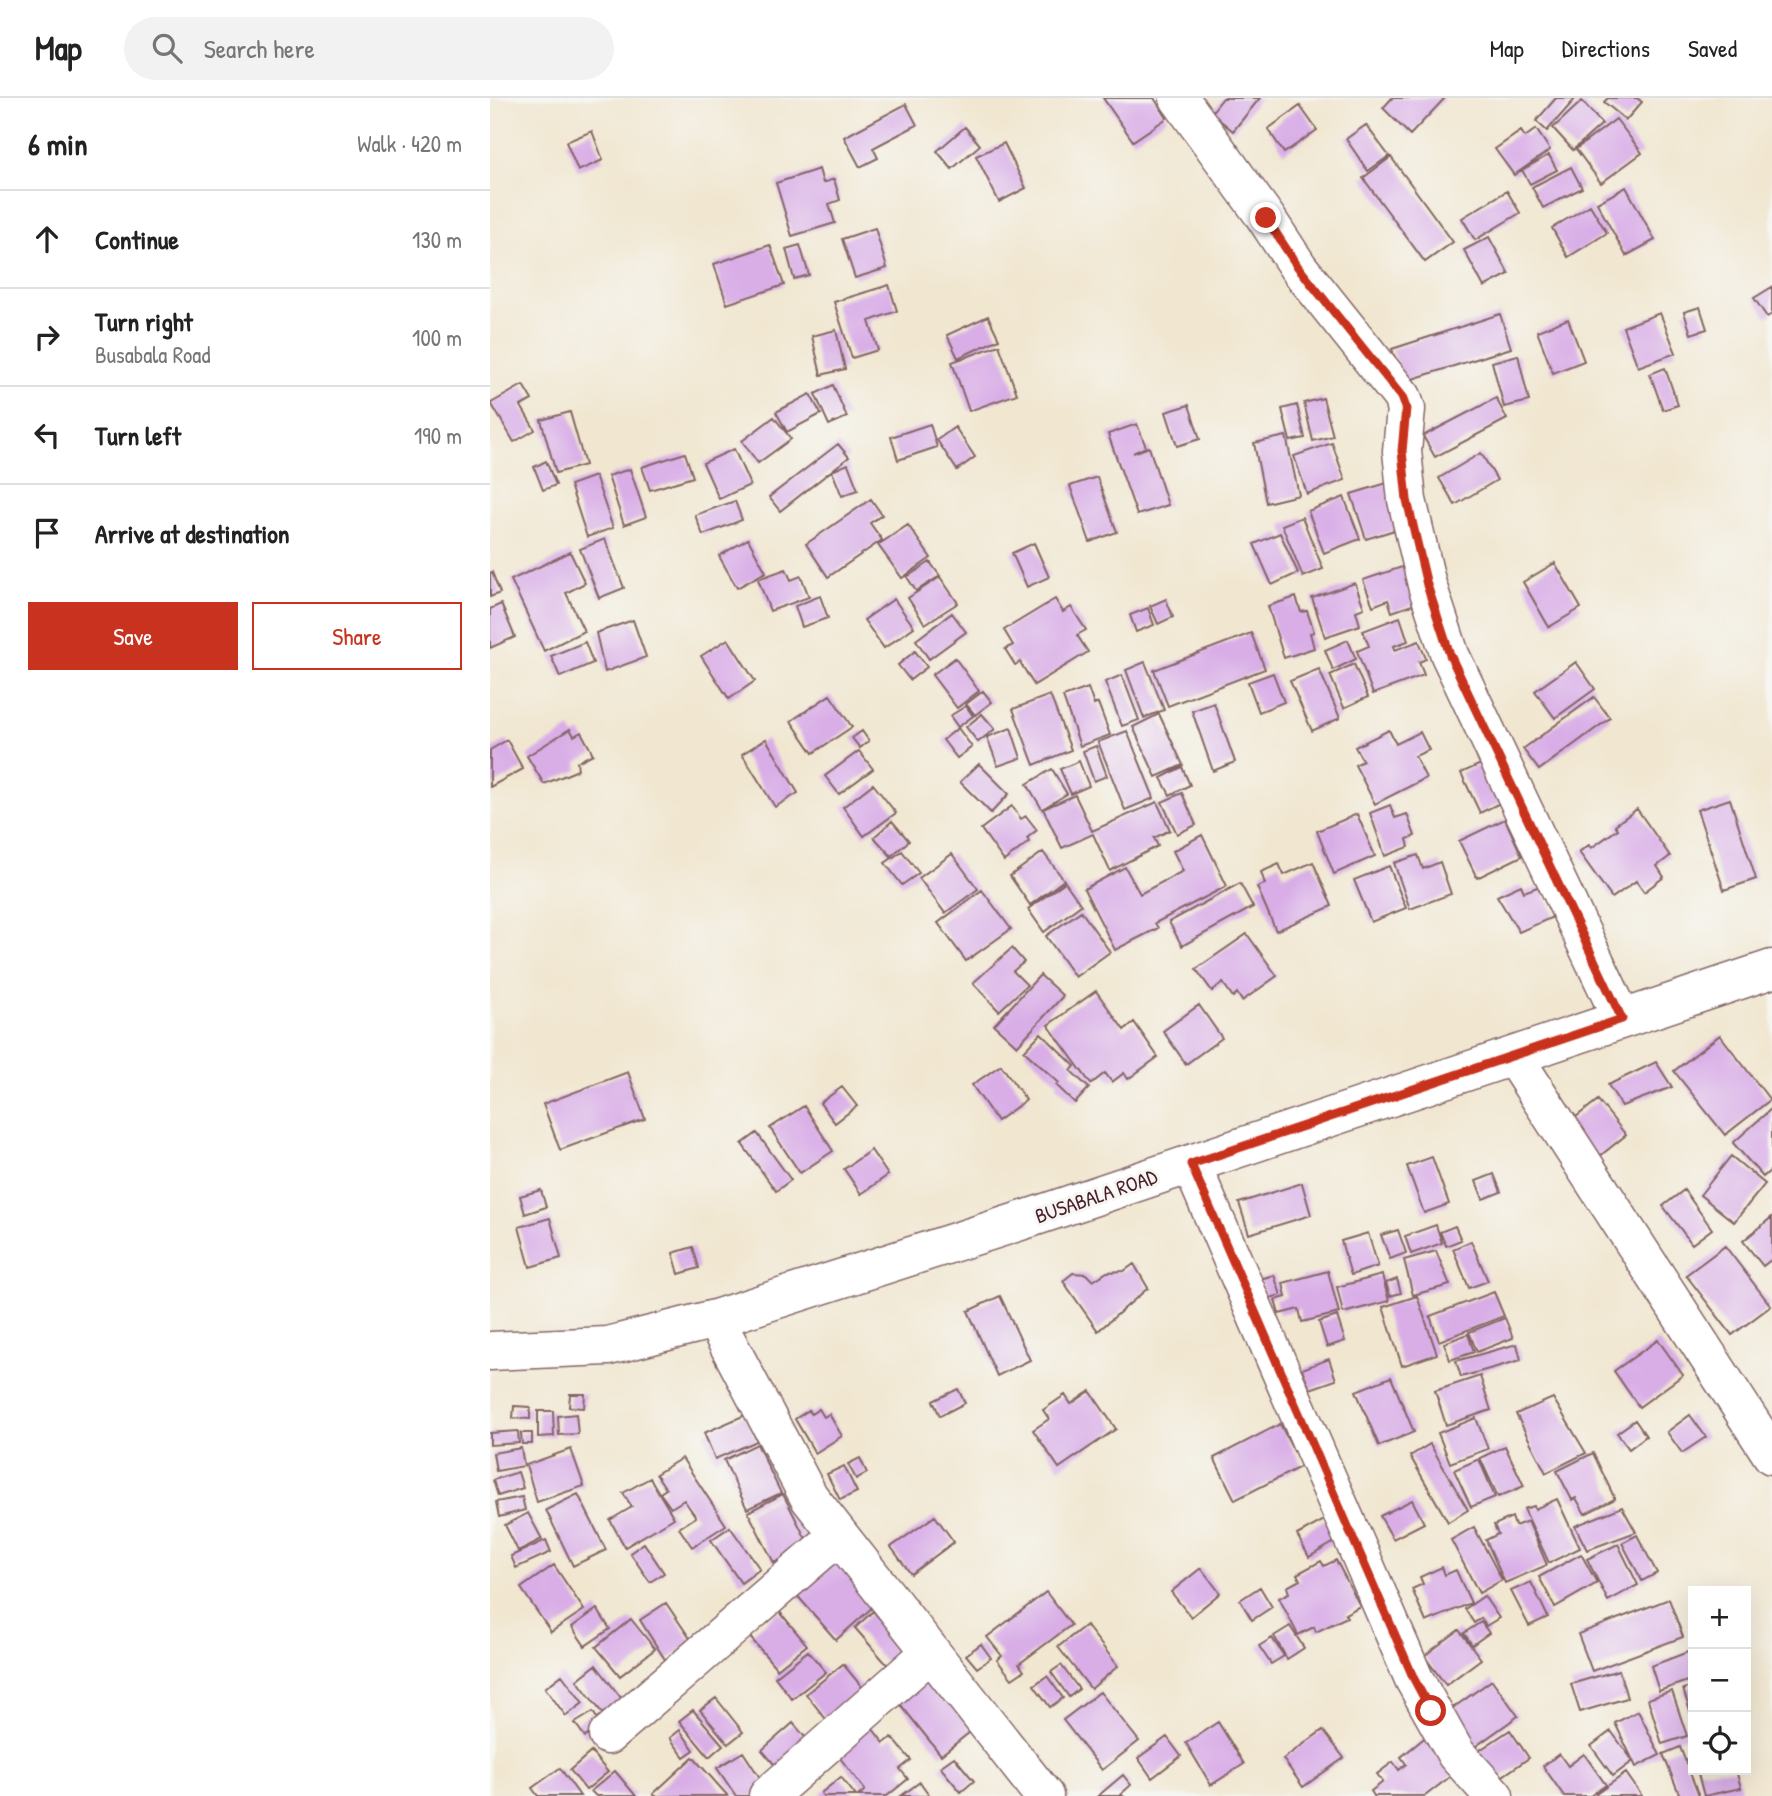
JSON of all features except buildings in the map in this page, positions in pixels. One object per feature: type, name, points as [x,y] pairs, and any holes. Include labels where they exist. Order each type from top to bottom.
[{"type":"street","points":[[1179,98],[1298,267],[1402,397],[1406,408],[1402,451],[1407,500],[1427,585],[1450,655],[1622,1019]]},
{"type":"street","name":"BUSABALA ROAD","points":[[490,1350],[608,1346],[715,1319],[1191,1164],[1772,969]]},
{"type":"street","points":[[1513,1056],[1772,1455]]},
{"type":"street","points":[[1191,1164],[1414,1679],[1456,1754],[1494,1796]]},
{"type":"street","points":[[715,1319],[809,1497],[931,1652],[1036,1793]]},
{"type":"street","points":[[608,1735],[839,1535]]},
{"type":"street","points":[[768,1796],[931,1652]]},
{"type":"route","points":[[1266,218],[1298,267],[1402,397],[1406,408],[1402,469],[1407,500],[1427,585],[1450,655],[1622,1019],[1191,1164],[1414,1679],[1431,1711]]}]
